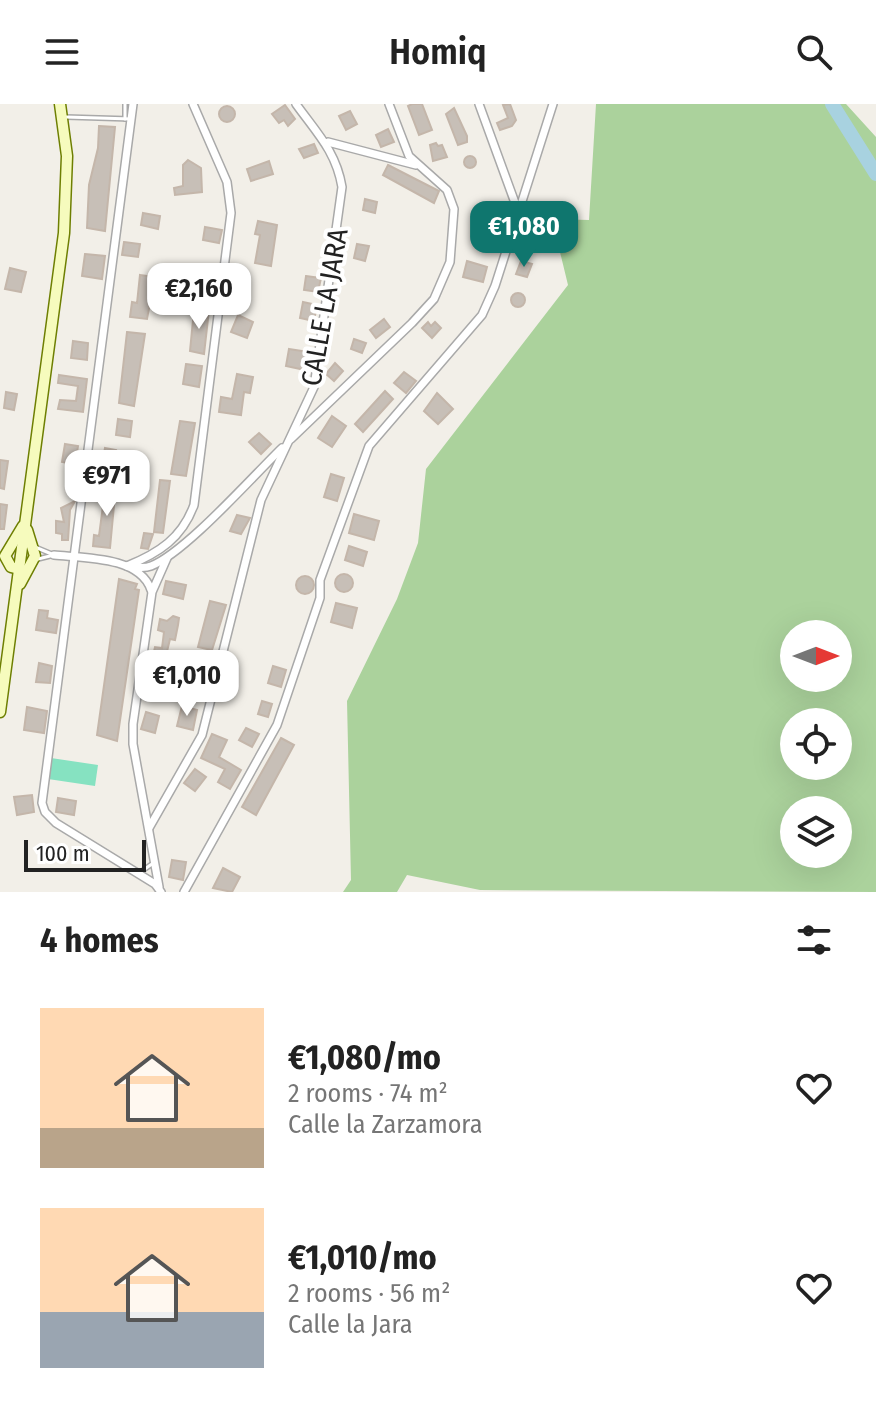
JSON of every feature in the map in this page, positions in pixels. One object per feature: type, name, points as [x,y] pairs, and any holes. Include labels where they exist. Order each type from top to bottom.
[{"type":"main road","points":[[0,712],[16,593],[16,563],[27,543],[25,523],[64,233],[68,189],[60,104]]},
{"type":"main road","points":[[5,545],[25,523]]},
{"type":"main road","points":[[5,545],[27,543]]},
{"type":"main road","points":[[16,593],[16,563],[27,543]]},
{"type":"main road","points":[[5,545],[16,563]]},
{"type":"street","points":[[133,104],[128,119],[42,803],[45,812],[56,823],[139,873],[160,890]]},
{"type":"street","points":[[127,566],[155,553],[178,536],[194,505],[231,213],[227,182],[193,104]]},
{"type":"street","name":"CALLE LA JARA","points":[[149,828],[202,735],[261,500],[314,387],[341,206],[338,166],[327,142],[296,104]]},
{"type":"street","points":[[160,890],[133,744],[133,724],[156,577],[169,555],[412,323],[444,282],[450,262],[454,209],[447,190],[409,156],[389,104]]},
{"type":"street","points":[[479,104],[519,212]]},
{"type":"street","points":[[184,892],[289,698],[320,598],[320,580],[369,446],[482,315],[553,104]]},
{"type":"street","points":[[327,142],[372,157],[418,166]]},
{"type":"street","points":[[54,555],[143,568],[169,555]]},
{"type":"street","points":[[127,566],[141,574],[152,592]]},
{"type":"lane","points":[[62,117],[128,119],[125,104]]},
{"type":"lane","points":[[27,543],[54,555]]},
{"type":"lane","points":[[16,563],[54,555]]},
{"type":"lane","points":[[139,873],[155,861]]},
{"type":"green space","points":[[596,104],[846,104],[876,137],[876,892],[480,890],[407,875],[397,892],[343,892],[351,880],[347,701],[397,599],[418,543],[426,469],[568,285],[552,219],[589,220]]},
{"type":"green space","points":[[51,758],[98,765],[95,786],[48,779]]},
{"type":"building","points":[[422,104],[432,130],[419,135],[408,106]]},
{"type":"building","points":[[510,104],[516,120],[512,126],[500,130],[497,123],[508,118],[503,105]]},
{"type":"building","points":[[285,105],[295,119],[288,126],[284,120],[279,123],[272,114]]},
{"type":"building","points":[[224,106],[230,106],[235,114],[233,120],[224,122],[219,117],[219,111]]},
{"type":"building","points":[[454,108],[467,136],[467,142],[458,145],[446,114]]},
{"type":"building","points":[[350,111],[357,124],[346,130],[339,116]]},
{"type":"building","points":[[99,126],[115,127],[105,231],[87,228],[89,185],[98,148]]},
{"type":"building","points":[[388,129],[394,142],[381,147],[376,135]]},
{"type":"building","points":[[314,144],[318,153],[304,158],[299,149]]},
{"type":"building","points":[[430,145],[442,145],[447,157],[433,161]]},
{"type":"building","points":[[465,157],[475,157],[475,167],[465,167]]},
{"type":"building","points":[[188,160],[201,168],[202,192],[175,195],[174,188],[183,186],[183,165]]},
{"type":"building","points":[[269,161],[273,174],[251,181],[247,169]]},
{"type":"building","points":[[388,165],[439,191],[434,203],[383,175]]},
{"type":"building","points":[[365,199],[377,202],[375,213],[363,210]]},
{"type":"building","points":[[143,213],[160,216],[158,229],[141,225]]},
{"type":"building","points":[[258,221],[277,225],[271,266],[255,263],[260,235],[255,234]]},
{"type":"building","points":[[205,227],[222,230],[219,243],[203,240]]},
{"type":"building","points":[[124,242],[140,244],[138,257],[122,255]]},
{"type":"building","points":[[357,244],[369,246],[365,261],[354,258]]},
{"type":"building","points":[[85,254],[105,256],[102,279],[82,276]]},
{"type":"building","points":[[467,261],[487,267],[483,282],[463,277]]},
{"type":"building","points":[[521,261],[532,264],[527,277],[516,274]]},
{"type":"building","points":[[10,268],[26,272],[21,292],[5,289]]},
{"type":"building","points":[[140,275],[155,277],[147,319],[130,317],[132,302],[137,303]]},
{"type":"building","points":[[306,276],[321,278],[318,292],[304,290]]},
{"type":"building","points":[[518,293],[525,300],[518,307],[511,300]]},
{"type":"building","points":[[303,302],[317,305],[314,321],[300,318]]},
{"type":"building","points":[[194,310],[209,310],[204,354],[190,351]]},
{"type":"building","points":[[238,315],[253,322],[247,338],[231,332]]},
{"type":"building","points":[[384,319],[390,327],[376,338],[370,330]]},
{"type":"building","points":[[428,322],[431,326],[435,322],[441,328],[432,338],[422,328]]},
{"type":"building","points":[[127,332],[145,334],[134,406],[119,403]]},
{"type":"building","points":[[354,339],[366,343],[362,353],[351,349]]},
{"type":"building","points":[[73,341],[88,343],[87,360],[71,358]]},
{"type":"building","points":[[289,349],[309,352],[305,370],[286,366]]},
{"type":"building","points":[[335,363],[343,371],[334,381],[326,374]]},
{"type":"building","points":[[186,364],[202,366],[199,387],[183,384]]},
{"type":"building","points":[[404,372],[416,381],[406,393],[394,383]]},
{"type":"building","points":[[237,374],[253,377],[250,393],[244,392],[241,415],[219,412],[221,397],[232,399]]},
{"type":"building","points":[[59,375],[87,379],[83,412],[58,409],[60,400],[76,401],[78,386],[58,383]]},
{"type":"building","points":[[385,391],[393,399],[363,432],[355,424]]},
{"type":"building","points":[[6,392],[17,394],[14,410],[4,408]]},
{"type":"building","points":[[437,393],[453,409],[438,424],[424,411]]},
{"type":"building","points":[[332,416],[346,426],[332,447],[318,438]]},
{"type":"building","points":[[118,419],[132,421],[130,437],[116,435]]},
{"type":"building","points":[[180,421],[195,423],[186,476],[171,474]]},
{"type":"building","points":[[259,433],[271,444],[261,454],[249,442]]},
{"type":"building","points":[[65,444],[78,446],[75,464],[62,462]]},
{"type":"building","points":[[105,448],[116,450],[113,466],[102,464]]},
{"type":"building","points":[[0,460],[8,461],[4,489],[0,488]]},
{"type":"building","points":[[331,474],[344,478],[337,501],[324,497]]},
{"type":"building","points":[[160,480],[170,481],[163,533],[154,532]]},
{"type":"building","points":[[106,483],[116,484],[110,548],[93,546],[94,535],[99,536]]},
{"type":"building","points":[[75,501],[70,510],[68,540],[62,540],[62,534],[56,533],[56,521],[64,522],[61,508]]},
{"type":"building","points":[[0,504],[7,505],[4,529],[0,529]]},
{"type":"building","points":[[354,514],[379,521],[374,540],[349,533]]},
{"type":"building","points":[[237,515],[250,518],[241,534],[230,531]]},
{"type":"building","points":[[144,533],[153,534],[148,549],[141,548]]},
{"type":"building","points":[[349,546],[367,552],[363,566],[345,560]]},
{"type":"building","points":[[340,574],[348,574],[353,583],[351,590],[340,592],[335,587],[335,579]]},
{"type":"building","points":[[301,576],[309,576],[314,585],[312,592],[301,594],[296,589],[296,581]]},
{"type":"building","points":[[119,579],[137,584],[135,589],[139,590],[117,741],[97,735]]},
{"type":"building","points":[[166,581],[186,585],[183,599],[163,594]]},
{"type":"building","points":[[210,601],[226,605],[212,650],[198,647]]},
{"type":"building","points":[[336,603],[357,608],[352,628],[331,622]]},
{"type":"building","points":[[39,610],[48,611],[47,618],[58,620],[56,633],[36,630]]},
{"type":"building","points":[[173,616],[179,618],[178,625],[175,640],[170,639],[163,668],[151,665],[155,647],[162,648],[164,632],[158,630],[160,619],[167,621]]},
{"type":"building","points":[[39,663],[52,666],[50,683],[36,682]]},
{"type":"building","points":[[273,666],[286,670],[281,687],[268,683]]},
{"type":"building","points":[[193,671],[207,674],[202,696],[188,692]]},
{"type":"building","points":[[262,701],[272,704],[268,717],[258,714]]},
{"type":"building","points":[[182,706],[197,710],[193,730],[177,726]]},
{"type":"building","points":[[27,707],[47,711],[44,733],[24,730]]},
{"type":"building","points":[[146,712],[159,716],[155,733],[141,729]]},
{"type":"building","points":[[246,728],[259,734],[252,747],[239,740]]},
{"type":"building","points":[[212,734],[227,740],[219,757],[241,770],[230,789],[218,782],[225,769],[201,758]]},
{"type":"building","points":[[281,738],[294,745],[256,815],[242,807]]},
{"type":"building","points":[[195,769],[206,777],[195,791],[184,783]]},
{"type":"building","points":[[32,795],[34,812],[17,815],[14,797]]},
{"type":"building","points":[[58,798],[76,801],[74,815],[56,812]]},
{"type":"building","points":[[172,860],[186,862],[183,880],[169,877]]},
{"type":"building","points":[[223,868],[240,877],[232,892],[213,888]]},
{"type":"waterway","points":[[832,104],[876,174]]}]
